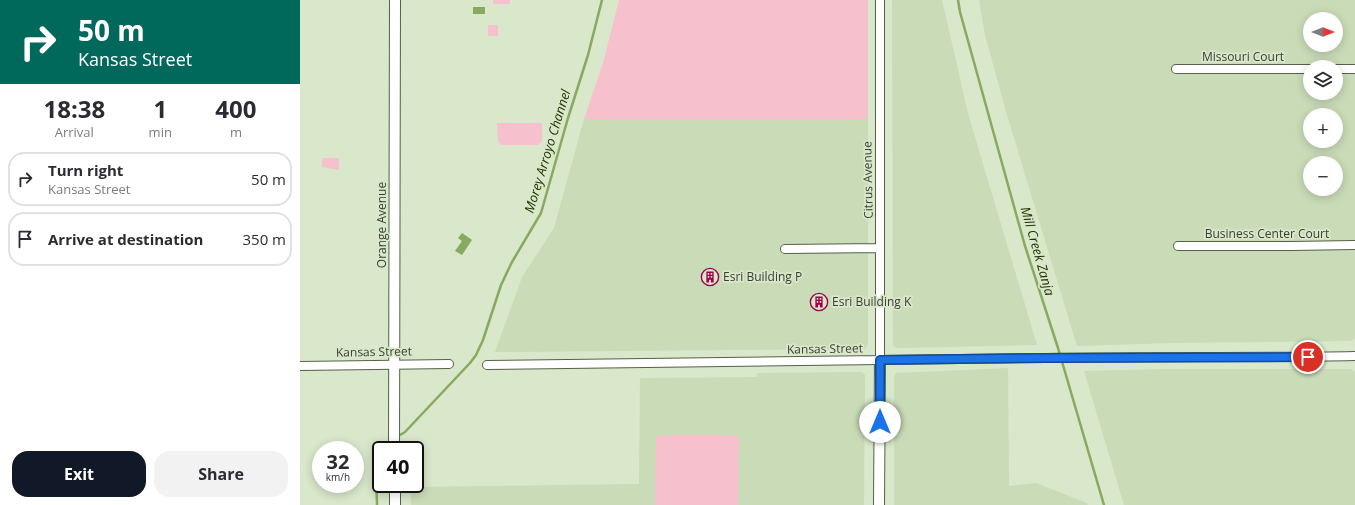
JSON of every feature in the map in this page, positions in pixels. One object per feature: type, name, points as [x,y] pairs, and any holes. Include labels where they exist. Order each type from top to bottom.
[{"type":"street","name":"Orange Avenue","points":[[394,441],[395,0]]},
{"type":"street","name":"Citrus Avenue","points":[[880,0],[880,360]]},
{"type":"street","name":"Missouri Court","points":[[1176,69],[1303,69]]},
{"type":"street","points":[[1343,69],[1355,69]]},
{"type":"street","name":"Business Center Court","points":[[1178,246],[1355,245]]},
{"type":"street","points":[[786,249],[880,248]]},
{"type":"street","name":"Kansas Street","points":[[487,365],[1046,358],[1246,358],[1355,356]]},
{"type":"street","points":[[879,505],[880,360]]},
{"type":"street","name":"Kansas Street","points":[[300,366],[449,364]]},
{"type":"street","points":[[395,493],[395,505]]},
{"type":"shaded area","points":[[493,0],[510,0],[510,4],[493,4]]},
{"type":"shaded area","points":[[619,0],[868,0],[868,119],[584,119],[603,63]]},
{"type":"shaded area","points":[[892,0],[942,0],[969,117],[1037,345],[897,348],[893,346]]},
{"type":"shaded area","points":[[979,0],[1355,0],[1355,338],[1352,341],[1170,343],[1077,346],[1007,115],[985,35]]},
{"type":"shaded area","points":[[473,7],[485,7],[485,14],[473,14]]},
{"type":"shaded area","points":[[488,25],[498,25],[498,36],[488,36]]},
{"type":"shaded area","points":[[584,119],[868,119],[867,347],[864,349],[495,352],[522,277],[554,228]]},
{"type":"shaded area","points":[[497,123],[542,123],[542,141],[538,145],[501,145],[498,141]]},
{"type":"shaded area","points":[[322,158],[339,158],[339,170],[322,167]]},
{"type":"shaded area","points":[[462,233],[472,240],[462,255],[455,251],[462,241],[458,238]]},
{"type":"shaded area","points":[[1008,368],[1009,486],[1036,483],[1087,503],[1088,505],[894,505],[894,377],[896,373]]},
{"type":"shaded area","points":[[1163,369],[1352,369],[1355,372],[1355,505],[1124,505],[1084,371]]},
{"type":"shaded area","points":[[862,372],[865,375],[864,505],[411,505],[411,493],[424,493],[424,487],[639,484],[640,378],[757,377],[757,373]]},
{"type":"shaded area","points":[[656,436],[739,436],[738,505],[655,505]]},
{"type":"waterway","name":"Morey Arroyo Channel","points":[[400,435],[405,432],[470,363],[476,355],[483,340],[501,285],[512,262],[541,213],[568,118],[588,55],[602,0]]},
{"type":"waterway","name":"Mill Creek Zanja","points":[[958,0],[960,12],[1025,246],[1058,348],[1104,505]]},
{"type":"waterway","name":"Morey Arroyo Channel","points":[[376,493],[377,505]]},
{"type":"place","name":"Esri Building P","points":[[710,277]]},
{"type":"place","name":"Esri Building K","points":[[819,302]]},
{"type":"route","points":[[880,422],[880,360],[1308,357]]}]
